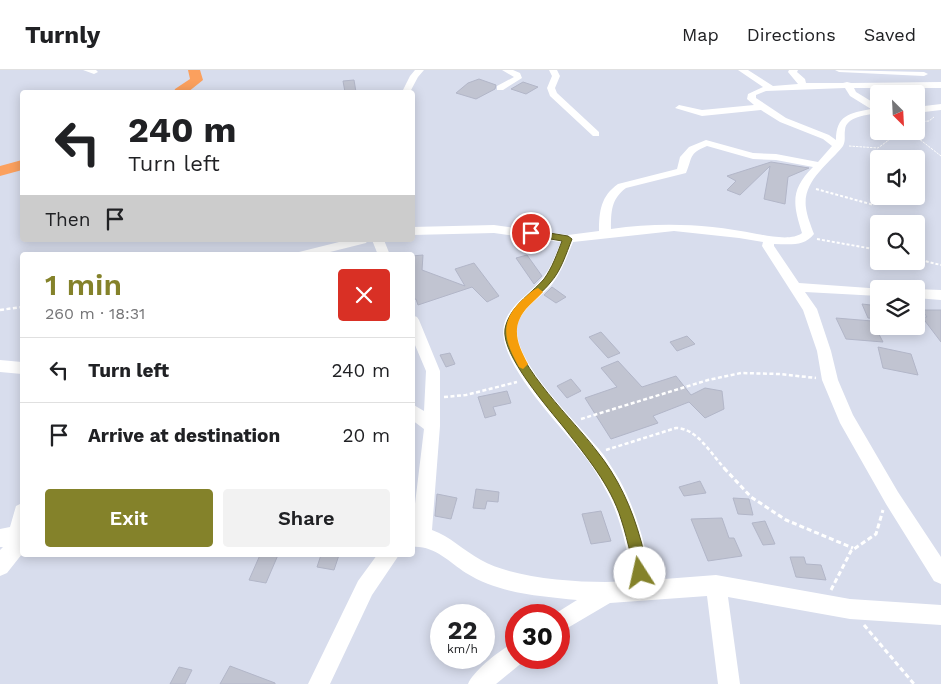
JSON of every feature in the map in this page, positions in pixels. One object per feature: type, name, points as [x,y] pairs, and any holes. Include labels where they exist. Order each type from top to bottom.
[{"type":"street","points":[[500,88],[518,78],[517,75],[506,70]]},
{"type":"street","points":[[553,70],[556,76],[551,88],[553,94],[596,134]]},
{"type":"street","points":[[742,70],[771,88]]},
{"type":"street","points":[[794,70],[792,72],[802,82],[802,86]]},
{"type":"street","points":[[839,70],[923,72],[941,84]]},
{"type":"street","points":[[407,90],[415,72]]},
{"type":"street","points":[[847,84],[853,94],[870,104]]},
{"type":"street","points":[[839,145],[834,140],[794,125],[762,107],[750,97],[771,88],[847,84],[941,84]]},
{"type":"street","points":[[678,108],[702,113],[762,107]]},
{"type":"street","points":[[925,109],[941,107]]},
{"type":"street","points":[[415,232],[451,229],[494,229],[568,239],[633,230],[674,227],[739,234],[769,240],[798,240],[808,234],[800,208],[800,195],[809,177],[839,145],[842,138],[840,129],[843,124],[854,115],[870,112]]},
{"type":"street","points":[[605,234],[606,203],[613,191],[622,186],[682,170],[685,156],[698,144],[706,143],[753,156],[776,157],[820,165]]},
{"type":"street","points":[[568,239],[558,263],[547,281],[513,319],[510,332],[515,351],[530,378],[593,454],[615,489],[628,517],[638,556],[643,590]]},
{"type":"street","points":[[769,240],[768,246],[771,253],[810,309],[818,329],[830,380],[846,418],[892,498],[941,574]]},
{"type":"street","points":[[315,252],[354,242]]},
{"type":"street","points":[[796,287],[870,291]]},
{"type":"street","points":[[925,293],[941,294]]},
{"type":"street","points":[[415,328],[432,371],[432,426],[417,538],[434,540],[474,567],[496,577],[526,585],[607,593],[716,585],[850,609],[941,615]]},
{"type":"street","points":[[0,366],[20,368]]},
{"type":"street","points":[[415,412],[432,426]]},
{"type":"street","points":[[0,566],[10,552],[20,521]]},
{"type":"street","points":[[324,681],[365,588],[388,557]]},
{"type":"street","points":[[716,585],[729,684]]},
{"type":"street","points":[[570,616],[607,593]]},
{"type":"street","points":[[479,684],[505,662]]},
{"type":"path","points":[[839,145],[866,149],[879,148],[891,140]]},
{"type":"path","points":[[921,140],[941,156]]},
{"type":"path","points":[[804,186],[870,204]]},
{"type":"path","points":[[805,237],[870,248]]},
{"type":"path","points":[[925,261],[941,265]]},
{"type":"path","points":[[0,310],[20,308]]},
{"type":"path","points":[[567,424],[708,380],[741,373],[780,374],[830,380]]},
{"type":"path","points":[[432,399],[474,393],[530,378]]},
{"type":"path","points":[[593,454],[676,428],[686,428],[697,436],[751,497],[786,520],[854,548]]},
{"type":"path","points":[[818,604],[841,575],[846,560],[854,548],[876,534],[881,512],[892,498]]},
{"type":"path","points":[[850,609],[914,684]]},
{"type":"building","points":[[479,79],[496,85],[495,89],[476,99],[456,93],[468,83]]},
{"type":"building","points":[[354,80],[356,90],[345,90],[343,81]]},
{"type":"building","points":[[523,82],[538,87],[526,94],[511,89]]},
{"type":"building","points":[[771,162],[809,168],[788,177],[785,204],[764,199],[770,166],[740,195],[727,190],[736,181],[727,176]]},
{"type":"building","points":[[423,255],[422,270],[465,286],[455,269],[474,263],[499,296],[487,302],[472,287],[418,305],[415,299],[415,256]]},
{"type":"building","points":[[527,255],[542,276],[534,284],[516,258]]},
{"type":"building","points":[[552,287],[566,297],[556,303],[544,295]]},
{"type":"building","points":[[862,304],[870,305],[870,318],[868,318]]},
{"type":"building","points":[[925,310],[941,310],[941,342],[925,321],[925,317],[927,317]]},
{"type":"building","points":[[836,318],[870,321],[870,335],[879,335],[883,342],[846,339]]},
{"type":"building","points":[[601,332],[620,353],[608,358],[589,337]]},
{"type":"building","points":[[687,336],[695,344],[677,351],[670,342]]},
{"type":"building","points":[[878,347],[911,354],[918,375],[883,368]]},
{"type":"building","points":[[450,353],[455,364],[446,367],[440,355]]},
{"type":"building","points":[[618,361],[642,387],[676,376],[691,395],[705,388],[722,391],[724,409],[705,418],[689,402],[653,416],[658,423],[611,439],[585,398],[617,387],[601,368]]},
{"type":"building","points":[[571,379],[581,391],[567,398],[557,386]]},
{"type":"building","points":[[507,391],[511,403],[493,407],[496,415],[485,418],[478,397]]},
{"type":"building","points":[[700,481],[706,493],[684,496],[679,487]]},
{"type":"building","points":[[476,489],[499,492],[498,502],[487,501],[485,509],[473,508]]},
{"type":"building","points":[[437,494],[457,498],[451,519],[435,516]]},
{"type":"building","points":[[733,498],[749,499],[753,515],[738,514]]},
{"type":"building","points":[[601,511],[611,541],[591,544],[582,514]]},
{"type":"building","points":[[722,518],[729,538],[734,538],[742,556],[708,561],[691,519]]},
{"type":"building","points":[[765,521],[775,544],[763,545],[752,523]]},
{"type":"building","points":[[259,557],[277,557],[266,583],[249,580]]},
{"type":"building","points":[[320,557],[338,557],[334,570],[317,567]]},
{"type":"building","points":[[790,557],[804,557],[806,564],[821,565],[826,580],[796,577]]},
{"type":"building","points":[[230,666],[275,683],[275,684],[220,684]]},
{"type":"building","points":[[179,667],[192,670],[185,684],[170,684]]},
{"type":"waterway","points":[[183,90],[197,80],[194,70]]},
{"type":"waterway","points":[[0,171],[20,166]]},
{"type":"slow traffic","points":[[523,364],[515,351],[510,332],[513,319],[538,292]]},
{"type":"route","points":[[531,233],[568,239],[558,263],[547,281],[513,319],[510,332],[515,351],[530,378],[593,454],[615,489],[628,517],[638,556],[640,573]]}]
